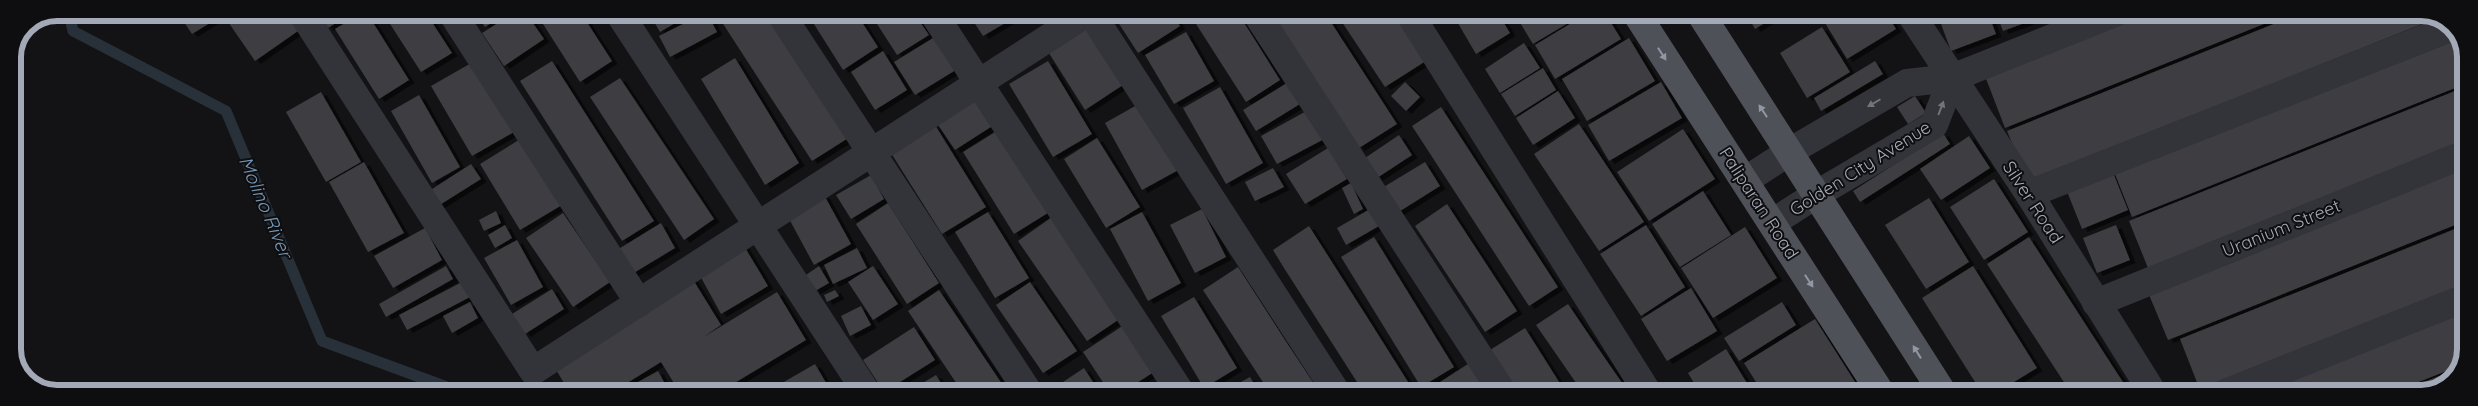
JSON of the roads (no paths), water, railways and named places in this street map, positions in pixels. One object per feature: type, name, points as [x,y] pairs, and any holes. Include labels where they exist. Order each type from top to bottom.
[{"type":"main road","name":"Paliparan Road","points":[[1642,22],[1746,180],[1876,385]]},
{"type":"main road","points":[[1706,22],[1938,385]]},
{"type":"street","points":[[308,21],[533,371],[1074,21]]},
{"type":"street","points":[[457,21],[639,303]]},
{"type":"street","points":[[624,21],[861,384]]},
{"type":"street","points":[[785,21],[1023,384]]},
{"type":"street","points":[[939,21],[1174,384]]},
{"type":"street","points":[[1096,21],[1332,385]]},
{"type":"street","points":[[1262,22],[1498,385]]},
{"type":"street","points":[[1414,22],[1643,385]]},
{"type":"street","name":"Silver Road","points":[[1916,22],[2029,194],[2146,385]]},
{"type":"street","points":[[1746,180],[1789,152],[1907,84],[1952,78],[2089,22]]},
{"type":"street","points":[[2029,194],[2444,30]]},
{"type":"street","name":"Golden City Avenue","points":[[1772,223],[1817,194],[1934,125],[1952,78]]},
{"type":"street","name":"Uranium Street","points":[[2096,303],[2457,157]]},
{"type":"street","points":[[2248,385],[2456,302]]},
{"type":"waterway","name":"Molino River","points":[[71,21],[73,31],[226,111],[322,341],[439,384]]}]
